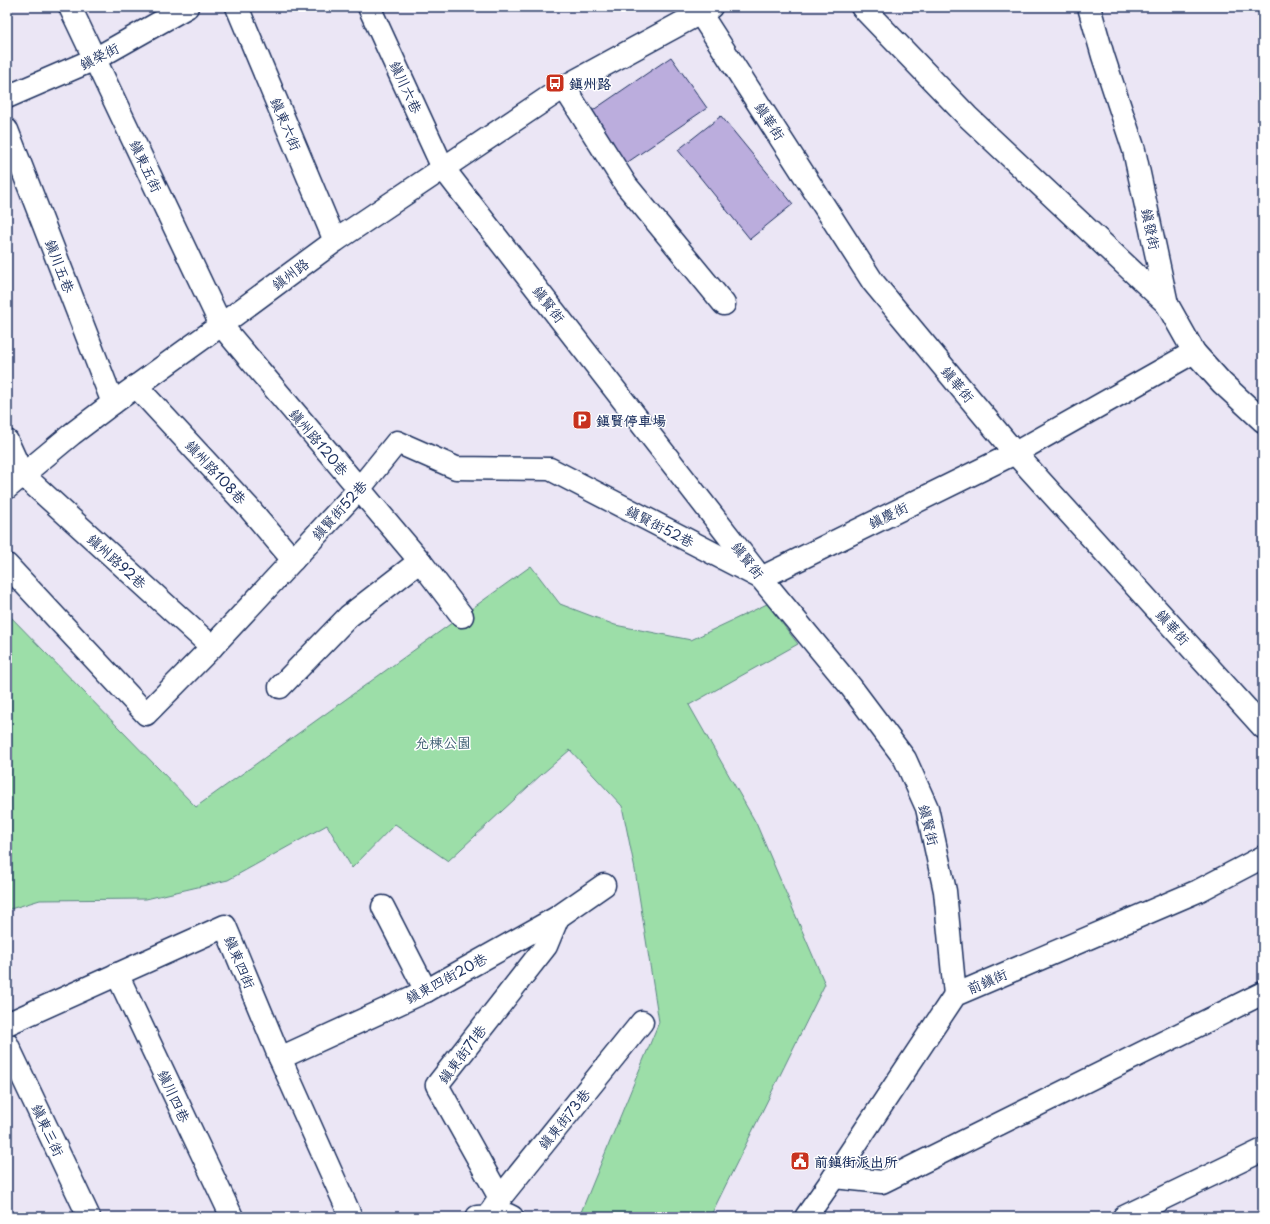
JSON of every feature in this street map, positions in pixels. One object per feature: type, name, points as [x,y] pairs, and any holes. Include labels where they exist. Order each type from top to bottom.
[{"type":"street","name":"鎮東五街","points":[[70,7],[221,325]]},
{"type":"street","name":"鎮榮街","points":[[7,97],[95,59],[187,7]]},
{"type":"street","name":"鎮東六街","points":[[237,7],[335,241]]},
{"type":"street","name":"鎮川六巷","points":[[369,7],[443,168]]},
{"type":"street","points":[[862,7],[967,116],[1167,304]]},
{"type":"street","name":"鎮發街","points":[[1089,7],[1103,56],[1134,150],[1167,304],[1194,352],[1222,383],[1263,421]]},
{"type":"street","name":"鎮州路","points":[[15,481],[113,402],[335,241],[564,87],[703,9]]},
{"type":"street","name":"鎮華街","points":[[703,9],[873,282],[1015,453],[1263,727]]},
{"type":"street","points":[[564,87],[626,185],[724,304]]},
{"type":"street","name":"鎮川五巷","points":[[7,130],[113,402]]},
{"type":"street","name":"鎮賢街","points":[[443,168],[761,578],[851,687],[906,759],[927,808],[945,891],[955,995]]},
{"type":"street","name":"鎮州路120巷","points":[[221,325],[420,561],[462,616]]},
{"type":"street","name":"鎮慶街","points":[[761,578],[1015,453],[1194,352]]},
{"type":"street","name":"鎮州路108巷","points":[[136,386],[249,508],[293,560]]},
{"type":"street","points":[[7,441],[15,481]]},
{"type":"street","name":"鎮賢街52巷","points":[[7,565],[146,714],[212,647],[359,489],[397,442],[456,468],[550,470],[761,578]]},
{"type":"street","name":"鎮州路92巷","points":[[15,481],[212,647]]},
{"type":"street","points":[[280,687],[349,616],[420,561]]},
{"type":"street","name":"前鎮街","points":[[806,1217],[955,995],[1198,891],[1263,857]]},
{"type":"street","name":"鎮東四街20巷","points":[[280,1058],[426,991],[558,916],[604,885]]},
{"type":"street","points":[[383,907],[426,991]]},
{"type":"street","name":"鎮東街71巷","points":[[500,1198],[437,1086],[546,946],[558,916]]},
{"type":"street","name":"鎮東四街","points":[[7,1024],[225,926],[280,1058],[351,1217]]},
{"type":"street","name":"鎮川四巷","points":[[116,974],[232,1217]]},
{"type":"street","points":[[834,1177],[882,1182],[1263,993]]},
{"type":"street","name":"鎮東街73巷","points":[[488,1216],[500,1198],[642,1022]]},
{"type":"street","name":"鎮東三街","points":[[7,1044],[88,1217]]},
{"type":"street","points":[[1124,1217],[1263,1150]]},
{"type":"street","points":[[476,1217],[508,1215],[512,1217]]},
{"type":"green space","name":"允棟公園","points":[[531,566],[560,604],[615,625],[691,640],[767,604],[798,644],[689,705],[756,823],[825,984],[710,1217],[579,1217],[659,1022],[635,870],[622,806],[570,750],[448,861],[395,824],[352,868],[327,825],[228,880],[146,899],[40,900],[7,910],[7,613],[196,807]]},
{"type":"building","points":[[671,57],[707,108],[625,164],[589,113]]},
{"type":"building","points":[[721,116],[793,204],[750,239],[678,150]]},
{"type":"place","name":"鎮州路","points":[[555,83]]},
{"type":"place","name":"鎮賢停車場","points":[[582,420]]},
{"type":"place","name":"前鎮街派出所","points":[[800,1161]]}]
